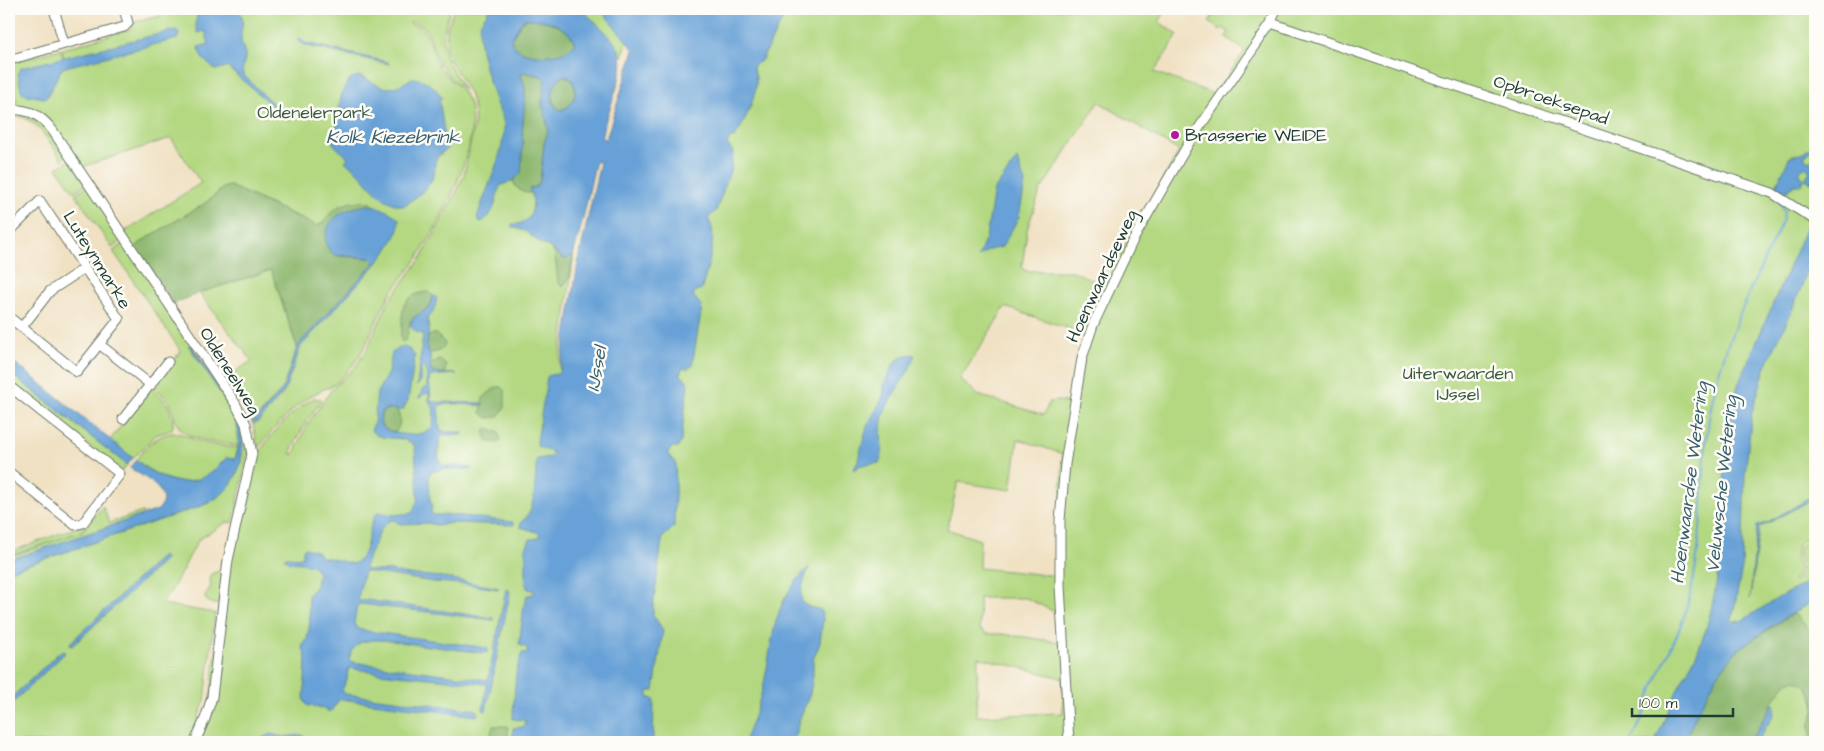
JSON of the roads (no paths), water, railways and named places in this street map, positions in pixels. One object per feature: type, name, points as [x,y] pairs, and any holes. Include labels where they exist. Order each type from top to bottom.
[{"type":"street","points":[[54,9],[64,44]]},
{"type":"street","points":[[9,60],[124,27],[128,24],[124,9]]},
{"type":"street","name":"Hoenwaardseweg","points":[[1069,742],[1060,586],[1060,520],[1064,464],[1082,358],[1093,325],[1133,240],[1190,141],[1271,23],[1276,9]]},
{"type":"street","name":"Opbroeksepad","points":[[1271,23],[1772,193],[1812,218]]},
{"type":"street","name":"Oldeneelweg","points":[[9,110],[16,109],[31,112],[42,119],[53,130],[235,403],[248,432],[252,454],[228,560],[214,685],[207,713],[195,742]]},
{"type":"street","name":"Luteynmarke","points":[[9,232],[40,201],[119,319],[78,372],[9,317]]},
{"type":"street","points":[[22,327],[50,291],[84,268]]},
{"type":"street","points":[[99,344],[151,385]]},
{"type":"street","points":[[123,419],[168,362]]},
{"type":"street","points":[[9,386],[120,474],[83,523],[75,525],[9,472]]},
{"type":"water","points":[[200,9],[236,9],[240,13],[243,19],[241,40],[245,54],[243,74],[290,121],[227,67],[215,70],[202,58],[198,47],[209,44],[205,31],[198,33],[196,26],[197,15]]},
{"type":"water","name":"IJssel","points":[[489,9],[582,9],[604,31],[619,50],[622,61],[619,80],[603,129],[602,138],[606,139],[634,50],[600,9],[788,9],[761,61],[754,65],[753,70],[756,76],[756,84],[752,104],[739,131],[735,137],[729,139],[727,144],[733,152],[731,168],[716,211],[708,219],[713,234],[711,253],[702,289],[693,295],[702,307],[692,366],[687,369],[683,368],[680,372],[688,384],[681,442],[678,447],[673,447],[668,452],[668,455],[676,462],[674,527],[663,537],[653,607],[653,615],[663,630],[654,691],[648,691],[648,697],[654,699],[653,742],[513,742],[513,728],[523,727],[526,724],[524,720],[513,719],[513,713],[516,672],[522,653],[528,652],[526,647],[519,645],[524,605],[527,595],[533,595],[534,593],[534,590],[528,589],[526,585],[526,548],[530,539],[539,538],[540,535],[537,532],[520,527],[533,502],[537,459],[551,457],[554,453],[538,447],[537,442],[547,377],[560,371],[578,263],[600,162],[596,161],[577,241],[574,251],[569,258],[564,259],[525,231],[512,227],[512,224],[524,222],[532,211],[532,197],[529,189],[536,187],[540,181],[544,144],[548,131],[542,103],[545,80],[541,76],[523,72],[521,75],[525,87],[525,101],[521,173],[514,180],[500,186],[490,215],[481,222],[479,221],[477,218],[501,148],[504,125],[481,52],[480,24]],"holes":[[[525,19],[547,21],[561,27],[572,37],[575,44],[561,53],[551,55],[541,56],[522,52],[515,47],[511,40],[521,22]],[[565,75],[574,83],[575,94],[570,105],[560,110],[554,105],[553,92],[558,80]]]},
{"type":"water","points":[[175,30],[179,34],[177,39],[65,67],[61,70],[47,97],[23,94],[21,90],[18,73],[21,68]]},
{"type":"water","points":[[299,37],[305,43],[388,62],[389,64],[303,45],[297,39]]},
{"type":"water","name":"Kolk Kiezebrink","points":[[360,76],[386,88],[397,86],[412,78],[422,80],[433,87],[442,98],[439,99],[447,149],[436,160],[432,179],[423,191],[403,206],[383,198],[377,193],[355,169],[346,163],[345,161],[348,158],[332,141],[331,137],[338,122],[340,102],[344,90],[351,78]]},
{"type":"water","points":[[1815,145],[1815,148],[1804,157],[1806,160],[1815,162],[1815,175],[1811,182],[1805,179],[1810,171],[1805,167],[1801,169],[1800,173],[1800,176],[1804,179],[1802,185],[1794,185],[1786,192],[1777,188],[1789,158],[1793,155],[1801,154]]},
{"type":"water","points":[[1017,159],[1025,183],[1019,217],[1002,247],[989,250],[978,257],[986,238],[994,190]]},
{"type":"water","points":[[367,205],[384,209],[399,219],[398,232],[385,254],[301,346],[284,392],[258,422],[253,424],[228,381],[252,421],[255,421],[282,390],[299,344],[375,262],[371,258],[335,255],[330,251],[325,240],[328,228],[335,218],[346,211]]},
{"type":"water","points":[[1815,206],[1815,251],[1794,306],[1766,366],[1752,412],[1745,475],[1742,568],[1732,620],[1733,622],[1741,621],[1783,595],[1811,581],[1815,585],[1815,600],[1781,620],[1736,651],[1717,676],[1684,742],[1655,742],[1676,693],[1698,651],[1710,612],[1720,555],[1728,432],[1738,385]]},
{"type":"water","points":[[433,296],[437,298],[435,307],[427,318],[429,327],[427,349],[430,354],[431,371],[435,373],[457,374],[431,376],[429,379],[431,401],[483,403],[483,405],[448,404],[438,406],[440,429],[445,432],[462,432],[463,434],[440,437],[439,459],[441,464],[472,469],[445,469],[431,472],[429,476],[431,513],[434,515],[454,515],[513,522],[514,525],[450,523],[439,526],[428,523],[400,524],[394,520],[389,521],[381,529],[364,567],[368,570],[442,577],[499,588],[433,582],[364,571],[358,598],[359,601],[366,600],[493,618],[494,620],[360,604],[357,606],[354,624],[358,629],[367,631],[487,648],[489,651],[485,653],[376,640],[363,642],[356,646],[349,659],[352,662],[488,680],[506,589],[509,590],[510,593],[486,711],[483,710],[487,684],[379,673],[350,668],[342,690],[345,694],[477,710],[478,714],[477,716],[340,699],[330,712],[309,706],[304,699],[306,658],[302,645],[307,639],[310,623],[308,595],[316,586],[318,573],[314,566],[289,562],[284,558],[303,556],[303,549],[305,548],[317,551],[322,558],[353,564],[364,553],[371,524],[378,512],[393,515],[412,513],[418,499],[415,447],[405,440],[386,438],[375,434],[371,430],[374,424],[377,392],[388,373],[392,353],[401,346],[409,349],[415,356],[408,400],[403,410],[385,409],[381,414],[381,426],[399,434],[421,433],[433,428],[434,409],[429,401],[429,393],[424,394],[419,399],[422,390],[427,386],[427,372],[423,366],[421,368],[421,381],[417,386],[423,334],[415,332],[410,325],[413,318],[430,307]]},
{"type":"water","points":[[190,344],[224,393],[239,422],[243,441],[241,460],[235,478],[229,486],[217,498],[196,508],[9,571],[9,560],[158,510],[162,503],[160,491],[149,480],[130,468],[136,460],[159,476],[182,482],[193,481],[204,476],[215,469],[226,458],[235,459],[238,451],[239,436],[236,420],[224,398],[189,346]]},
{"type":"water","points":[[913,354],[915,356],[912,364],[891,398],[882,419],[882,453],[879,463],[861,465],[853,470],[858,460],[867,426],[883,397],[884,384],[895,362],[903,356]]},
{"type":"water","points":[[9,358],[133,458],[127,465],[9,372]]},
{"type":"water","points":[[1815,495],[1815,498],[1759,528],[1750,599],[1757,526],[1766,523]]},
{"type":"water","points":[[162,556],[166,559],[72,646],[70,645],[70,643]]},
{"type":"water","points":[[809,567],[802,586],[802,601],[807,606],[821,610],[823,619],[820,643],[813,660],[810,694],[793,742],[744,742],[762,691],[776,621],[787,594]]},
{"type":"water","points":[[62,650],[65,653],[9,706],[9,700]]},
{"type":"water","points":[[1773,704],[1775,705],[1774,714],[1757,742],[1750,742]]},
{"type":"water","points":[[271,734],[282,737],[302,735],[306,738],[300,737],[297,742],[263,742],[262,738]]},
{"type":"waterway","name":"Hoenwaardse Wetering","points":[[1630,742],[1641,721],[1686,610],[1698,550],[1705,451],[1717,378],[1724,355],[1752,286],[1783,219],[1784,211],[1779,201]]},
{"type":"place","name":"Brasserie WEIDE","points":[[1175,135]]},
{"type":"park label","name":"Oldenelerpark","points":[[315,112]]},
{"type":"park label","name":"Uiterwaarden IJssel","points":[[1458,383]]},
{"type":"water label","name":"Veluwsche Wetering","points":[[1722,484]]}]
